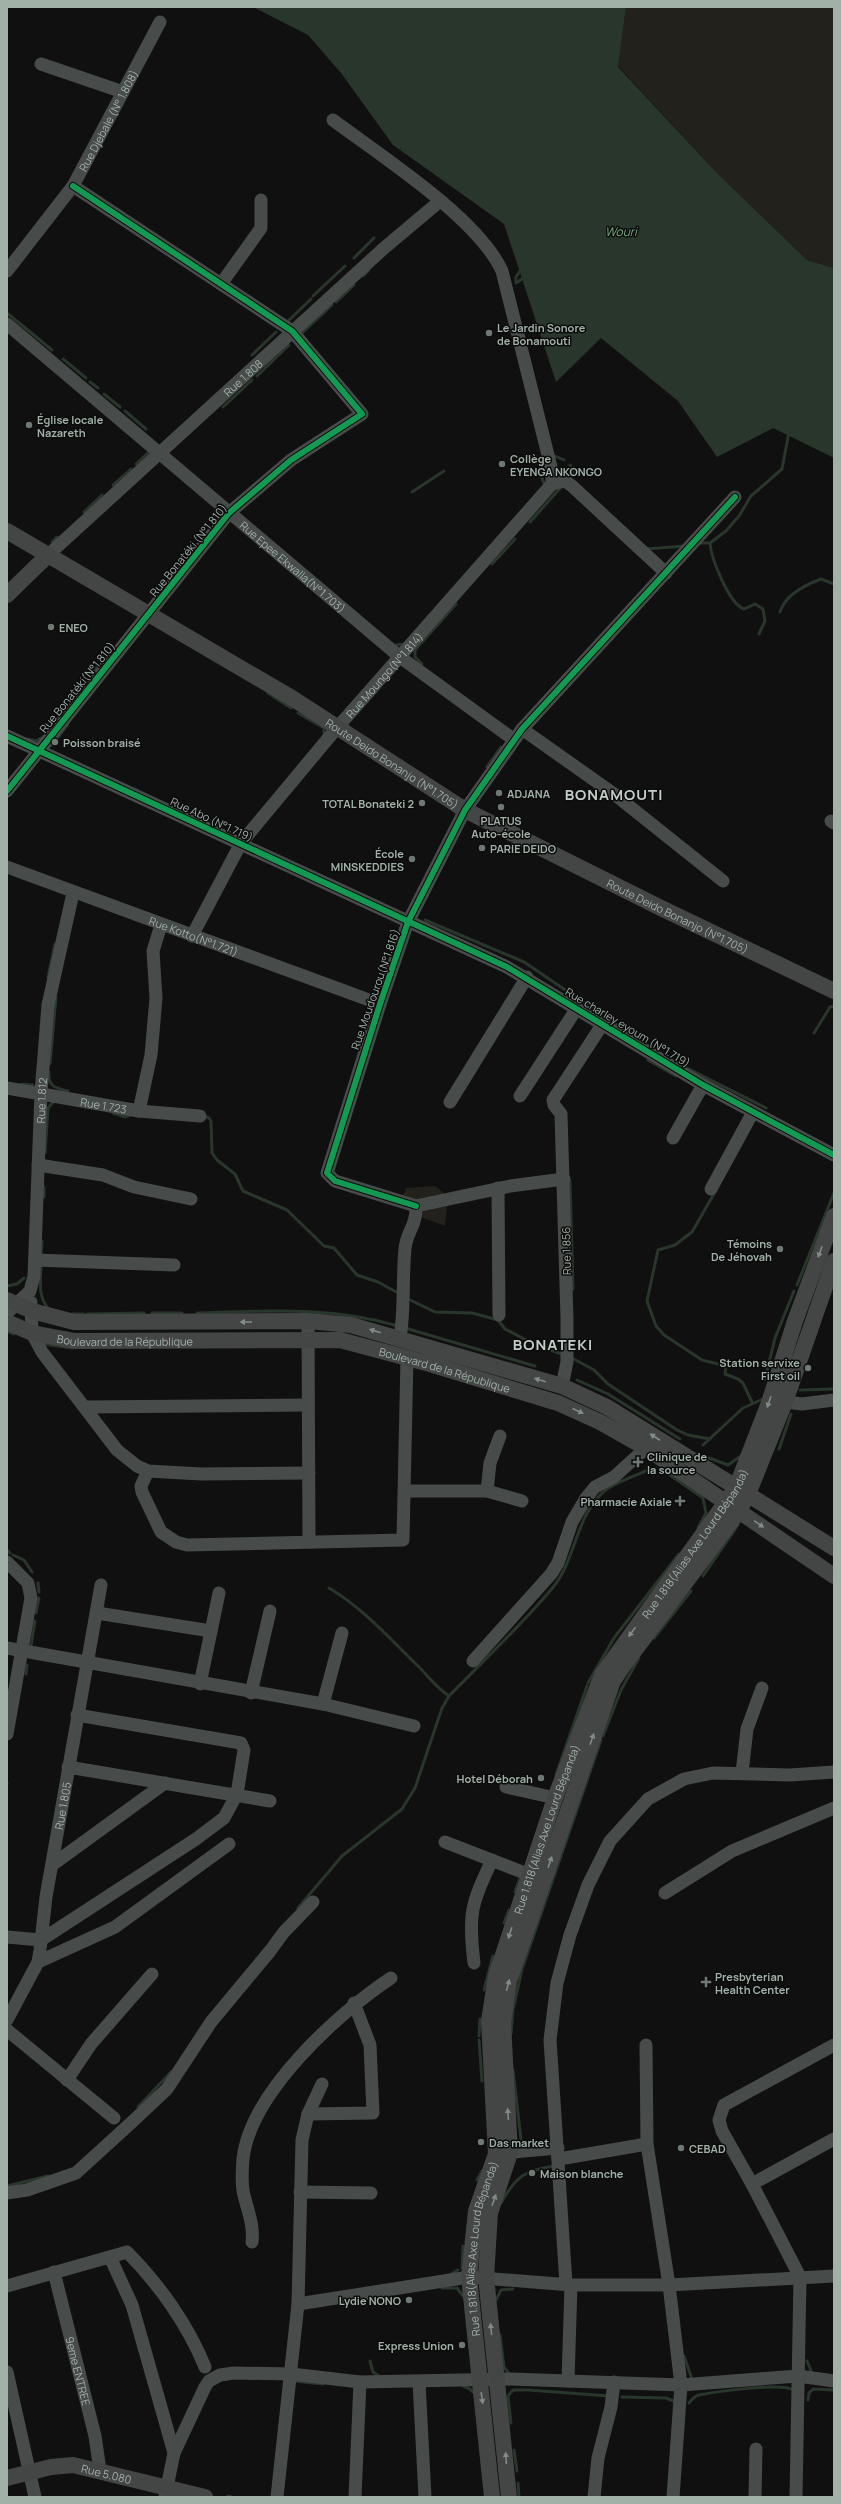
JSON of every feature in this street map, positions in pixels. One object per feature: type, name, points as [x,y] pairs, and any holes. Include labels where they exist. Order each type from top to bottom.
[{"type":"main road","name":"Route Deido Bonanjo (N°1.705)","points":[[7,532],[270,685],[336,729],[465,810],[661,908],[834,990]]},
{"type":"main road","points":[[7,596],[47,556]]},
{"type":"main road","name":"Rue 1.818(Alias Axe Lourd Bépanda)","points":[[742,1491],[744,1468],[769,1403],[795,1321],[834,1216]]},
{"type":"main road","name":"Rue 1.818(Alias Axe Lourd Bépanda)","points":[[509,2497],[486,2277],[490,2213],[503,2153],[504,2001],[509,1981],[606,1698],[622,1666],[742,1491],[785,1402],[834,1261]]},
{"type":"main road","name":"Boulevard de la République","points":[[10,1306],[32,1311],[55,1319],[82,1323],[308,1322],[401,1330],[562,1386],[607,1407],[707,1480],[733,1506],[834,1576]]},
{"type":"main road","name":"Boulevard de la République","points":[[7,1322],[32,1333],[51,1338],[102,1342],[308,1339],[340,1340],[407,1358],[558,1403],[593,1418],[707,1480],[742,1491],[834,1548]]},
{"type":"main road","points":[[711,1523],[707,1480],[744,1468]]},
{"type":"main road","name":"Rue 1.818(Alias Axe Lourd Bépanda)","points":[[492,2497],[469,2277],[476,2211],[503,2153],[489,2052],[491,1996],[555,1798],[602,1675],[711,1523],[733,1506]]},
{"type":"main road","name":"Rue 5.080","points":[[7,2478],[51,2466],[72,2465],[100,2470],[166,2492],[205,2497]]},
{"type":"street","name":"Rue Djebale (N° 1.808)","points":[[7,271],[73,186],[160,22]]},
{"type":"street","points":[[42,64],[123,92]]},
{"type":"street","points":[[333,120],[440,201],[485,244],[496,257],[502,271],[552,471],[552,484],[565,481],[572,486],[666,573]]},
{"type":"street","points":[[73,186],[292,331]]},
{"type":"street","points":[[221,284],[261,228],[261,200]]},
{"type":"street","name":"Rue 1.808","points":[[47,556],[162,453],[292,331],[383,249],[440,201]]},
{"type":"street","name":"Rue Epee Ekwalla(N°1.703)","points":[[7,324],[162,453],[229,513],[400,657],[513,739]]},
{"type":"street","name":"Rue Bonatéki (N°1.810)","points":[[148,615],[229,513],[291,460],[362,414],[292,331]]},
{"type":"street","name":"Rue Moungo(N°1.814)","points":[[192,936],[241,843],[336,729],[552,484]]},
{"type":"street","name":"Rue Moudourou(N°1.816)","points":[[416,1206],[335,1180],[327,1173],[380,1004],[408,922],[465,810],[513,739],[735,497]]},
{"type":"street","name":"Rue Bonatéki(N°1.810)","points":[[7,791],[38,750],[148,615]]},
{"type":"street","points":[[522,729],[614,794],[723,882]]},
{"type":"street","name":"Rue Abo (N°1.719)","points":[[7,736],[241,843],[408,922]]},
{"type":"street","name":"Rue Kotto(N°1.721)","points":[[7,867],[73,893],[380,1004]]},
{"type":"street","name":"Rue 1.812","points":[[32,1333],[30,1290],[33,1284],[35,1260],[41,1093],[52,979],[73,893]]},
{"type":"street","name":"Rue charley eyoum (N°1.719)","points":[[408,922],[528,977],[602,1025],[703,1085],[834,1155]]},
{"type":"street","points":[[139,1111],[151,1055],[155,1006],[152,960],[161,925]]},
{"type":"street","points":[[450,1102],[528,977]]},
{"type":"street","points":[[520,1096],[577,1008]]},
{"type":"street","name":"Rue 1.856","points":[[562,1386],[567,1355],[562,1114],[554,1105],[553,1100],[602,1025]]},
{"type":"street","points":[[673,1138],[703,1085]]},
{"type":"street","name":"Rue 1.723","points":[[7,1088],[139,1111],[200,1116]]},
{"type":"street","points":[[711,1189],[753,1112]]},
{"type":"street","points":[[38,1165],[103,1175],[141,1189],[191,1199]]},
{"type":"street","points":[[401,1330],[405,1296],[405,1248],[415,1223],[416,1206],[498,1188],[564,1179]]},
{"type":"street","points":[[498,1188],[499,1315]]},
{"type":"street","points":[[35,1260],[174,1266]]},
{"type":"street","points":[[10,1306],[30,1290]]},
{"type":"street","points":[[308,1322],[309,1542]]},
{"type":"street","points":[[32,1333],[45,1358],[86,1408],[117,1450],[127,1460],[148,1471],[201,1474],[309,1473]]},
{"type":"street","points":[[148,1471],[141,1486],[142,1492],[161,1532],[176,1542],[209,1546],[403,1540],[407,1358]]},
{"type":"street","points":[[785,1402],[802,1404],[834,1400]]},
{"type":"street","points":[[86,1408],[308,1405]]},
{"type":"street","points":[[488,1491],[490,1463],[500,1436]]},
{"type":"street","points":[[472,1661],[551,1574],[558,1563],[572,1522],[596,1487],[614,1477],[646,1448]]},
{"type":"street","points":[[405,1491],[488,1491],[522,1501]]},
{"type":"street","points":[[7,1562],[25,1578],[31,1591],[7,1734]]},
{"type":"street","name":"Rue 1.805","points":[[7,2020],[38,1962],[68,1767],[101,1585]]},
{"type":"street","points":[[200,1684],[219,1593]]},
{"type":"street","points":[[251,1693],[270,1611]]},
{"type":"street","points":[[97,1613],[211,1631]]},
{"type":"street","points":[[323,1704],[342,1633]]},
{"type":"street","points":[[7,1648],[86,1664],[323,1704],[414,1726]]},
{"type":"street","points":[[742,1773],[747,1729],[762,1688]]},
{"type":"street","points":[[7,1937],[41,1940],[196,1839],[224,1818],[238,1794],[244,1750],[241,1743],[77,1715]]},
{"type":"street","points":[[68,1767],[270,1800]]},
{"type":"street","points":[[568,2381],[568,2285],[550,2040],[557,1983],[588,1885],[610,1841],[648,1800],[684,1779],[713,1773],[790,1775],[834,1772]]},
{"type":"street","points":[[52,1865],[165,1783]]},
{"type":"street","points":[[506,1787],[555,1798]]},
{"type":"street","points":[[665,1892],[732,1851],[834,1808]]},
{"type":"street","points":[[445,1842],[530,1875]]},
{"type":"street","points":[[38,1962],[115,1927],[229,1844]]},
{"type":"street","points":[[474,1963],[470,1933],[472,1909],[492,1860]]},
{"type":"street","points":[[7,2193],[27,2190],[76,2173],[167,2089],[211,2022],[284,1932],[313,1902]]},
{"type":"street","points":[[67,2080],[91,2044],[152,1974]]},
{"type":"street","points":[[252,2242],[252,2222],[242,2181],[248,2134],[262,2107],[302,2055],[354,2003],[391,1978]]},
{"type":"street","points":[[308,2114],[373,2113],[370,2046],[354,2003]]},
{"type":"street","points":[[7,2030],[114,2118]]},
{"type":"street","points":[[646,2045],[647,2144],[669,2285],[680,2385],[673,2497]]},
{"type":"street","points":[[796,2497],[800,2277],[752,2184],[722,2131],[719,2120],[720,2112],[724,2105],[834,2045]]},
{"type":"street","points":[[277,2497],[298,2304],[302,2140],[308,2114],[322,2084]]},
{"type":"street","points":[[752,2184],[834,2139]]},
{"type":"street","points":[[503,2153],[558,2153],[647,2144]]},
{"type":"street","points":[[300,2192],[371,2193]]},
{"type":"street","points":[[7,2286],[125,2252],[133,2259],[170,2303],[195,2344],[205,2367]]},
{"type":"street","points":[[110,2257],[132,2305],[174,2453]]},
{"type":"street","name":"9eme ENTREE","points":[[54,2272],[93,2429],[100,2470]]},
{"type":"street","points":[[298,2304],[469,2277],[486,2277],[568,2285],[669,2285],[834,2276]]},
{"type":"street","points":[[7,2372],[35,2497]]},
{"type":"street","points":[[166,2492],[174,2453],[209,2381],[234,2373],[291,2374],[360,2382],[419,2382],[496,2379],[680,2385],[798,2376],[834,2381]]},
{"type":"street","points":[[355,2497],[360,2382]]},
{"type":"street","points":[[419,2382],[425,2497]]},
{"type":"street","points":[[594,2497],[598,2458],[611,2407],[614,2382]]},
{"type":"street","points":[[755,2497],[756,2449]]},
{"type":"shaded area","points":[[626,7],[834,7],[834,268],[807,260],[717,173],[618,66]]},
{"type":"shaded area","points":[[435,1186],[448,1196],[445,1226],[410,1213],[402,1201],[406,1188]]},
{"type":"water","name":"Wouri","points":[[253,7],[626,7],[618,67],[717,173],[807,260],[834,268],[834,458],[773,428],[717,457],[678,401],[601,338],[556,382],[504,224],[393,145],[341,73],[308,35]]},
{"type":"waterway","points":[[354,258],[374,238]]},
{"type":"waterway","points":[[313,296],[345,266]]},
{"type":"waterway","points":[[522,268],[516,277],[516,283],[525,277]]},
{"type":"waterway","points":[[363,276],[369,270]]},
{"type":"waterway","points":[[336,302],[354,285]]},
{"type":"waterway","points":[[286,323],[311,299]]},
{"type":"waterway","points":[[302,333],[332,305]]},
{"type":"waterway","points":[[7,313],[52,350]]},
{"type":"waterway","points":[[252,355],[276,332]]},
{"type":"waterway","points":[[257,376],[289,345]]},
{"type":"waterway","points":[[63,359],[86,378]]},
{"type":"waterway","points":[[223,407],[252,380]]},
{"type":"waterway","points":[[90,382],[98,388]]},
{"type":"waterway","points":[[104,394],[120,407]]},
{"type":"waterway","points":[[125,411],[146,429]]},
{"type":"waterway","points":[[699,543],[710,543],[726,531],[739,516],[751,496],[782,469],[789,432]]},
{"type":"waterway","points":[[136,464],[150,451]]},
{"type":"waterway","points":[[555,456],[564,460]]},
{"type":"waterway","points":[[545,461],[540,473],[545,486]]},
{"type":"waterway","points":[[568,480],[573,473],[570,465]]},
{"type":"waterway","points":[[113,485],[131,469]]},
{"type":"waterway","points":[[412,492],[444,471]]},
{"type":"waterway","points":[[530,522],[562,486]]},
{"type":"waterway","points":[[84,512],[102,495]]},
{"type":"waterway","points":[[52,542],[57,537]]},
{"type":"waterway","points":[[492,564],[515,539]]},
{"type":"waterway","points":[[710,543],[717,569],[732,599],[744,609],[755,604],[763,609],[765,621],[759,634]]},
{"type":"waterway","points":[[646,549],[684,546]]},
{"type":"waterway","points":[[780,612],[786,601],[796,591],[809,584],[821,579],[834,584]]},
{"type":"waterway","points":[[422,664],[415,657],[415,650],[456,604]]},
{"type":"waterway","points":[[396,645],[404,644]]},
{"type":"waterway","points":[[83,685],[103,660]]},
{"type":"waterway","points":[[268,693],[291,708]]},
{"type":"waterway","points":[[298,713],[324,728],[324,736]]},
{"type":"waterway","points":[[52,745],[68,724]]},
{"type":"waterway","points":[[28,739],[36,741],[41,738]]},
{"type":"waterway","points":[[487,767],[501,747]]},
{"type":"waterway","points":[[425,920],[524,962],[632,1035]]},
{"type":"waterway","points":[[48,977],[55,944]]},
{"type":"waterway","points":[[50,1064],[56,997]]},
{"type":"waterway","points":[[814,1033],[830,1007],[834,1006]]},
{"type":"waterway","points":[[648,1060],[676,1076]]},
{"type":"waterway","points":[[683,1066],[766,1108]]},
{"type":"waterway","points":[[49,1072],[51,1084],[56,1088],[68,1091]]},
{"type":"waterway","points":[[22,1084],[33,1085]]},
{"type":"waterway","points":[[45,1153],[48,1108],[55,1100]]},
{"type":"waterway","points":[[113,1113],[125,1117],[132,1114]]},
{"type":"waterway","points":[[203,1116],[209,1118],[211,1121],[212,1153],[217,1160],[235,1174],[243,1191],[287,1210],[324,1246],[334,1248],[357,1275],[378,1282],[400,1294]]},
{"type":"waterway","points":[[570,1181],[573,1289]]},
{"type":"waterway","points":[[44,1187],[44,1197]]},
{"type":"waterway","points":[[715,1192],[692,1232],[675,1245],[658,1250],[647,1301],[656,1326],[664,1335],[702,1360],[726,1366],[725,1374],[738,1379],[743,1383],[752,1402]]},
{"type":"waterway","points":[[797,1285],[834,1193]]},
{"type":"waterway","points":[[41,1257],[42,1241]]},
{"type":"waterway","points":[[41,1264],[41,1294],[49,1309]]},
{"type":"waterway","points":[[7,1286],[17,1284],[24,1278]]},
{"type":"waterway","points":[[765,1379],[775,1338],[794,1291]]},
{"type":"waterway","points":[[406,1298],[435,1312],[472,1313],[498,1320],[505,1329],[530,1342],[564,1355]]},
{"type":"waterway","points":[[197,1313],[298,1311],[348,1315],[398,1326]]},
{"type":"waterway","points":[[87,1314],[144,1313]]},
{"type":"waterway","points":[[152,1313],[182,1313]]},
{"type":"waterway","points":[[72,1314],[84,1314]]},
{"type":"waterway","points":[[405,1328],[535,1366]]},
{"type":"waterway","points":[[7,1331],[14,1334]]},
{"type":"waterway","points":[[43,1344],[73,1348]]},
{"type":"waterway","points":[[570,1357],[594,1370],[608,1384],[677,1430],[688,1435],[710,1439]]},
{"type":"waterway","points":[[577,1380],[608,1394],[680,1439]]},
{"type":"waterway","points":[[800,1390],[834,1389]]},
{"type":"waterway","points":[[703,1445],[743,1408],[763,1399]]},
{"type":"waterway","points":[[779,1449],[791,1414]]},
{"type":"waterway","points":[[709,1458],[728,1465],[741,1456]]},
{"type":"waterway","points":[[298,1908],[342,1856],[402,1809],[415,1788],[442,1708],[449,1696],[517,1628],[554,1586],[568,1562],[583,1522],[597,1499],[612,1486],[648,1470]]},
{"type":"waterway","points":[[670,1475],[703,1498],[706,1513],[698,1528]]},
{"type":"waterway","points":[[703,1576],[738,1525]]},
{"type":"waterway","points":[[7,1550],[10,1553]]},
{"type":"waterway","points":[[588,1683],[614,1638],[679,1554]]},
{"type":"waterway","points":[[13,1555],[24,1560],[32,1572]]},
{"type":"waterway","points":[[38,1583],[39,1592]]},
{"type":"waterway","points":[[329,1588],[365,1614],[444,1693],[449,1696]]},
{"type":"waterway","points":[[654,1638],[691,1591]]},
{"type":"waterway","points":[[36,1613],[39,1598]]},
{"type":"waterway","points":[[31,1646],[35,1621]]},
{"type":"waterway","points":[[603,1736],[621,1690],[639,1658]]},
{"type":"waterway","points":[[26,1674],[27,1665]]},
{"type":"waterway","points":[[556,1775],[587,1686]]},
{"type":"waterway","points":[[511,2034],[513,2010],[522,1969],[601,1740]]},
{"type":"waterway","points":[[515,1892],[521,1875]]},
{"type":"waterway","points":[[504,1923],[509,1910]]},
{"type":"waterway","points":[[484,1990],[493,1956]]},
{"type":"waterway","points":[[479,2036],[480,2019]]},
{"type":"waterway","points":[[479,2040],[482,2081]]},
{"type":"waterway","points":[[513,2070],[522,2148]]},
{"type":"waterway","points":[[138,2107],[171,2072]]},
{"type":"waterway","points":[[501,2203],[512,2186],[522,2176],[529,2172],[555,2166]]},
{"type":"waterway","points":[[477,2180],[482,2171]]},
{"type":"waterway","points":[[7,2186],[48,2176]]},
{"type":"waterway","points":[[462,2268],[463,2246]]},
{"type":"waterway","points":[[451,2274],[458,2270]]},
{"type":"waterway","points":[[442,2288],[457,2288],[463,2296]]},
{"type":"waterway","points":[[496,2300],[501,2290],[513,2289]]},
{"type":"waterway","points":[[500,2335],[504,2367],[510,2375]]},
{"type":"waterway","points":[[684,2356],[692,2379]]},
{"type":"waterway","points":[[370,2361],[373,2372],[379,2376]]},
{"type":"waterway","points":[[807,2361],[812,2373]]},
{"type":"waterway","points":[[293,2381],[323,2384]]},
{"type":"waterway","points":[[463,2386],[470,2389],[475,2394]]},
{"type":"waterway","points":[[689,2403],[697,2396],[733,2390],[763,2387],[787,2388],[793,2390]]},
{"type":"waterway","points":[[808,2400],[809,2393],[813,2389],[834,2390]]},
{"type":"waterway","points":[[511,2423],[508,2396],[513,2390],[526,2390]]},
{"type":"waterway","points":[[528,2390],[609,2396]]},
{"type":"waterway","points":[[622,2397],[666,2398],[676,2402]]},
{"type":"waterway","points":[[514,2450],[517,2471]]},
{"type":"waterway","points":[[518,2483],[519,2497]]},
{"type":"waterway","points":[[228,2496],[232,2497]]},
{"type":"cycle path","points":[[7,791],[229,513],[291,460],[362,414],[292,331],[73,186]]},
{"type":"cycle path","points":[[416,1206],[335,1181],[327,1173],[380,1004],[408,922],[465,810],[522,729],[735,497]]},
{"type":"cycle path","points":[[7,736],[507,967],[703,1085],[834,1155]]},
{"type":"place","name":"Le Jardin Sonore de Bonamouti","points":[[489,333]]},
{"type":"place","name":"Église locale Nazareth","points":[[29,425]]},
{"type":"place","name":"Collège EYENGA NKONGO","points":[[502,464]]},
{"type":"place","name":"ENEO","points":[[51,627]]},
{"type":"place","name":"Poisson braisé","points":[[55,742]]},
{"type":"place","name":"ADJANA","points":[[499,793]]},
{"type":"place","name":"TOTAL Bonateki 2","points":[[422,803]]},
{"type":"place","name":"PLATUS Auto-école","points":[[501,807]]},
{"type":"place","name":"PARIE DEIDO","points":[[482,848]]},
{"type":"place","name":"École MINSKEDDIES","points":[[412,859]]},
{"type":"place","name":"Témoins De Jéhovah","points":[[780,1249]]},
{"type":"place","name":"Station servixe First oil","points":[[808,1368]]},
{"type":"place","name":"Clinique de la source","points":[[638,1462]]},
{"type":"place","name":"Pharmacie Axiale","points":[[680,1501]]},
{"type":"place","name":"Hotel Déborah","points":[[541,1778]]},
{"type":"place","name":"Presbyterian Health Center","points":[[706,1982]]},
{"type":"place","name":"Das market","points":[[481,2142]]},
{"type":"place","name":"CEBAD","points":[[681,2148]]},
{"type":"place","name":"Maison blanche","points":[[532,2173]]},
{"type":"place","name":"Lydie NONO","points":[[409,2300]]},
{"type":"place","name":"Express Union","points":[[462,2345]]},
{"type":"district","name":"BONAMOUTI","points":[[614,794]]},
{"type":"district","name":"BONATEKI","points":[[553,1344]]}]
